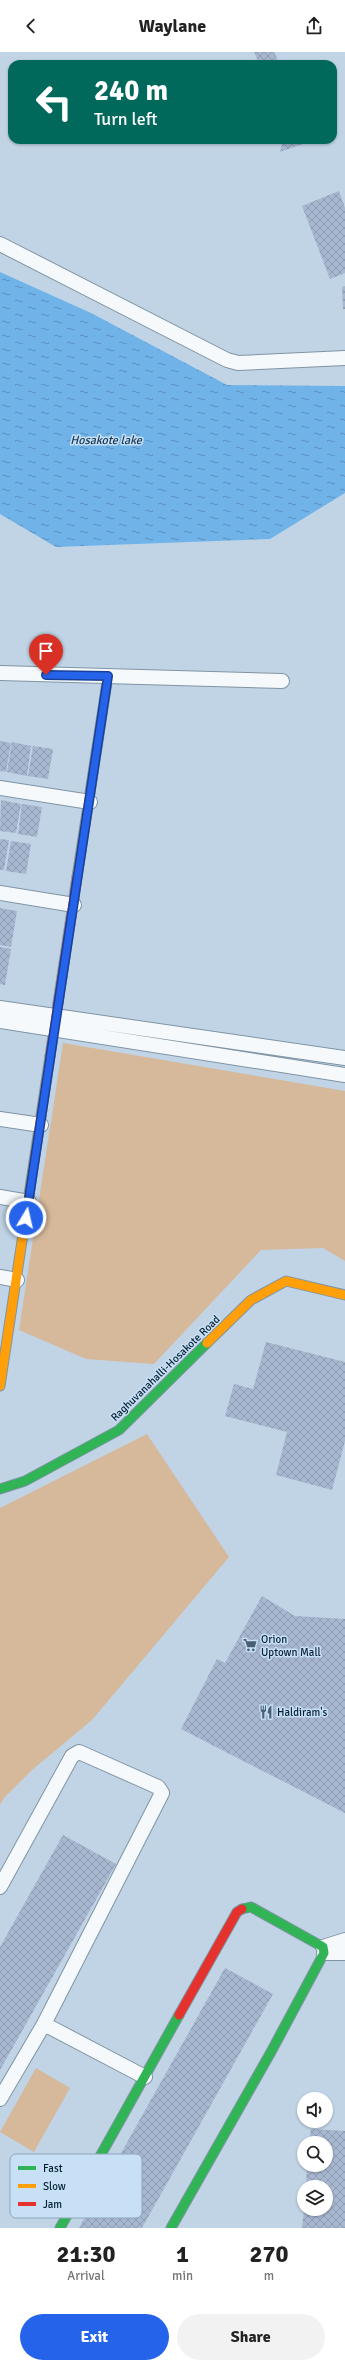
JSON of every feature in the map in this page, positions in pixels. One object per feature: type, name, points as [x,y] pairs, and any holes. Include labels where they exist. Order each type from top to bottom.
[{"type":"street","points":[[0,244],[227,360],[238,363],[345,358]]},
{"type":"street","points":[[0,673],[282,681]]},
{"type":"street","points":[[0,1386],[57,1024],[108,676]]},
{"type":"street","points":[[0,788],[90,802]]},
{"type":"street","points":[[0,893],[74,905]]},
{"type":"street","points":[[0,1008],[57,1024],[345,1075]]},
{"type":"street","points":[[0,1021],[57,1024],[345,1058]]},
{"type":"street","points":[[0,1119],[41,1126]]},
{"type":"street","points":[[0,1197],[29,1202]]},
{"type":"street","points":[[0,1277],[16,1280]]},
{"type":"street","name":"Raghuvanahalli-Hosakote Road","points":[[0,1489],[25,1481],[119,1430],[251,1300],[286,1281],[345,1295]]},
{"type":"street","points":[[0,1887],[72,1756],[79,1752],[158,1787],[162,1793],[44,2024],[0,2098]]},
{"type":"street","points":[[102,2154],[237,1912],[243,1908],[251,1907],[324,1950],[345,1953]]},
{"type":"street","points":[[171,2228],[271,2052],[324,1950],[345,1940]]},
{"type":"street","points":[[44,2024],[145,2077]]},
{"type":"street","points":[[60,2228],[66,2218]]},
{"type":"shaded area","points":[[63,1043],[345,1091],[345,1261],[323,1248],[261,1250],[154,1364],[86,1359],[19,1330]]},
{"type":"shaded area","points":[[147,1434],[229,1557],[92,1720],[32,1770],[4,1798],[0,1805],[0,1508]]},
{"type":"shaded area","points":[[36,2068],[70,2088],[34,2152],[0,2132]]},
{"type":"water","name":"Hosakote lake","points":[[0,272],[91,313],[227,385],[345,386],[345,493],[270,539],[56,547],[0,514]]},
{"type":"building","points":[[254,52],[274,52],[278,60],[257,60]]},
{"type":"building","points":[[282,144],[303,144],[280,152]]},
{"type":"building","points":[[339,191],[345,208],[345,273],[330,279],[302,206]]},
{"type":"building","points":[[345,286],[345,309],[343,309],[342,287]]},
{"type":"building","points":[[0,741],[11,743],[6,772],[0,771]]},
{"type":"building","points":[[12,742],[31,746],[27,776],[7,772]]},
{"type":"building","points":[[33,746],[53,749],[48,779],[28,776]]},
{"type":"building","points":[[1,800],[21,804],[16,833],[0,831]]},
{"type":"building","points":[[22,804],[42,807],[37,837],[18,834]]},
{"type":"building","points":[[0,839],[9,840],[4,870],[0,870]]},
{"type":"building","points":[[11,841],[31,844],[26,874],[6,871]]},
{"type":"building","points":[[0,908],[17,911],[11,947],[0,945]]},
{"type":"building","points":[[0,947],[11,949],[5,985],[0,984]]},
{"type":"building","points":[[266,1342],[345,1362],[345,1441],[332,1490],[276,1475],[287,1432],[225,1416],[234,1384],[253,1389]]},
{"type":"building","points":[[262,1596],[295,1616],[345,1619],[345,1813],[181,1729],[217,1659],[225,1663]]},
{"type":"building","points":[[63,1835],[116,1864],[0,2070],[0,1947]]},
{"type":"building","points":[[225,1968],[273,1994],[142,2228],[79,2228],[85,2218],[142,2218],[142,2154],[121,2154]]},
{"type":"building","points":[[311,2129],[345,2131],[345,2228],[302,2228],[303,2216],[333,2216],[333,2180],[306,2180],[307,2172],[333,2172],[333,2136],[310,2136]]},
{"type":"traffic: fast","points":[[0,1489],[25,1481],[119,1430],[207,1343]]},
{"type":"traffic: fast","points":[[171,2228],[271,2052],[324,1953],[323,1947],[251,1907],[242,1909]]},
{"type":"traffic: fast","points":[[101,2154],[179,2015]]},
{"type":"traffic: fast","points":[[60,2228],[66,2218]]},
{"type":"traffic: slow","points":[[77,877],[108,676]]},
{"type":"traffic: slow","points":[[0,1386],[50,1056]]},
{"type":"traffic: slow","points":[[207,1343],[251,1300],[286,1281],[345,1295]]},
{"type":"traffic: jam","points":[[50,1056],[77,877]]},
{"type":"traffic: jam","points":[[179,2015],[237,1912],[242,1909]]},
{"type":"place","name":"Orion Uptown Mall","points":[[250,1645]]},
{"type":"place","name":"Haldiram's","points":[[266,1712]]},
{"type":"route","points":[[26,1218],[58,1017],[108,676],[46,675]]}]
